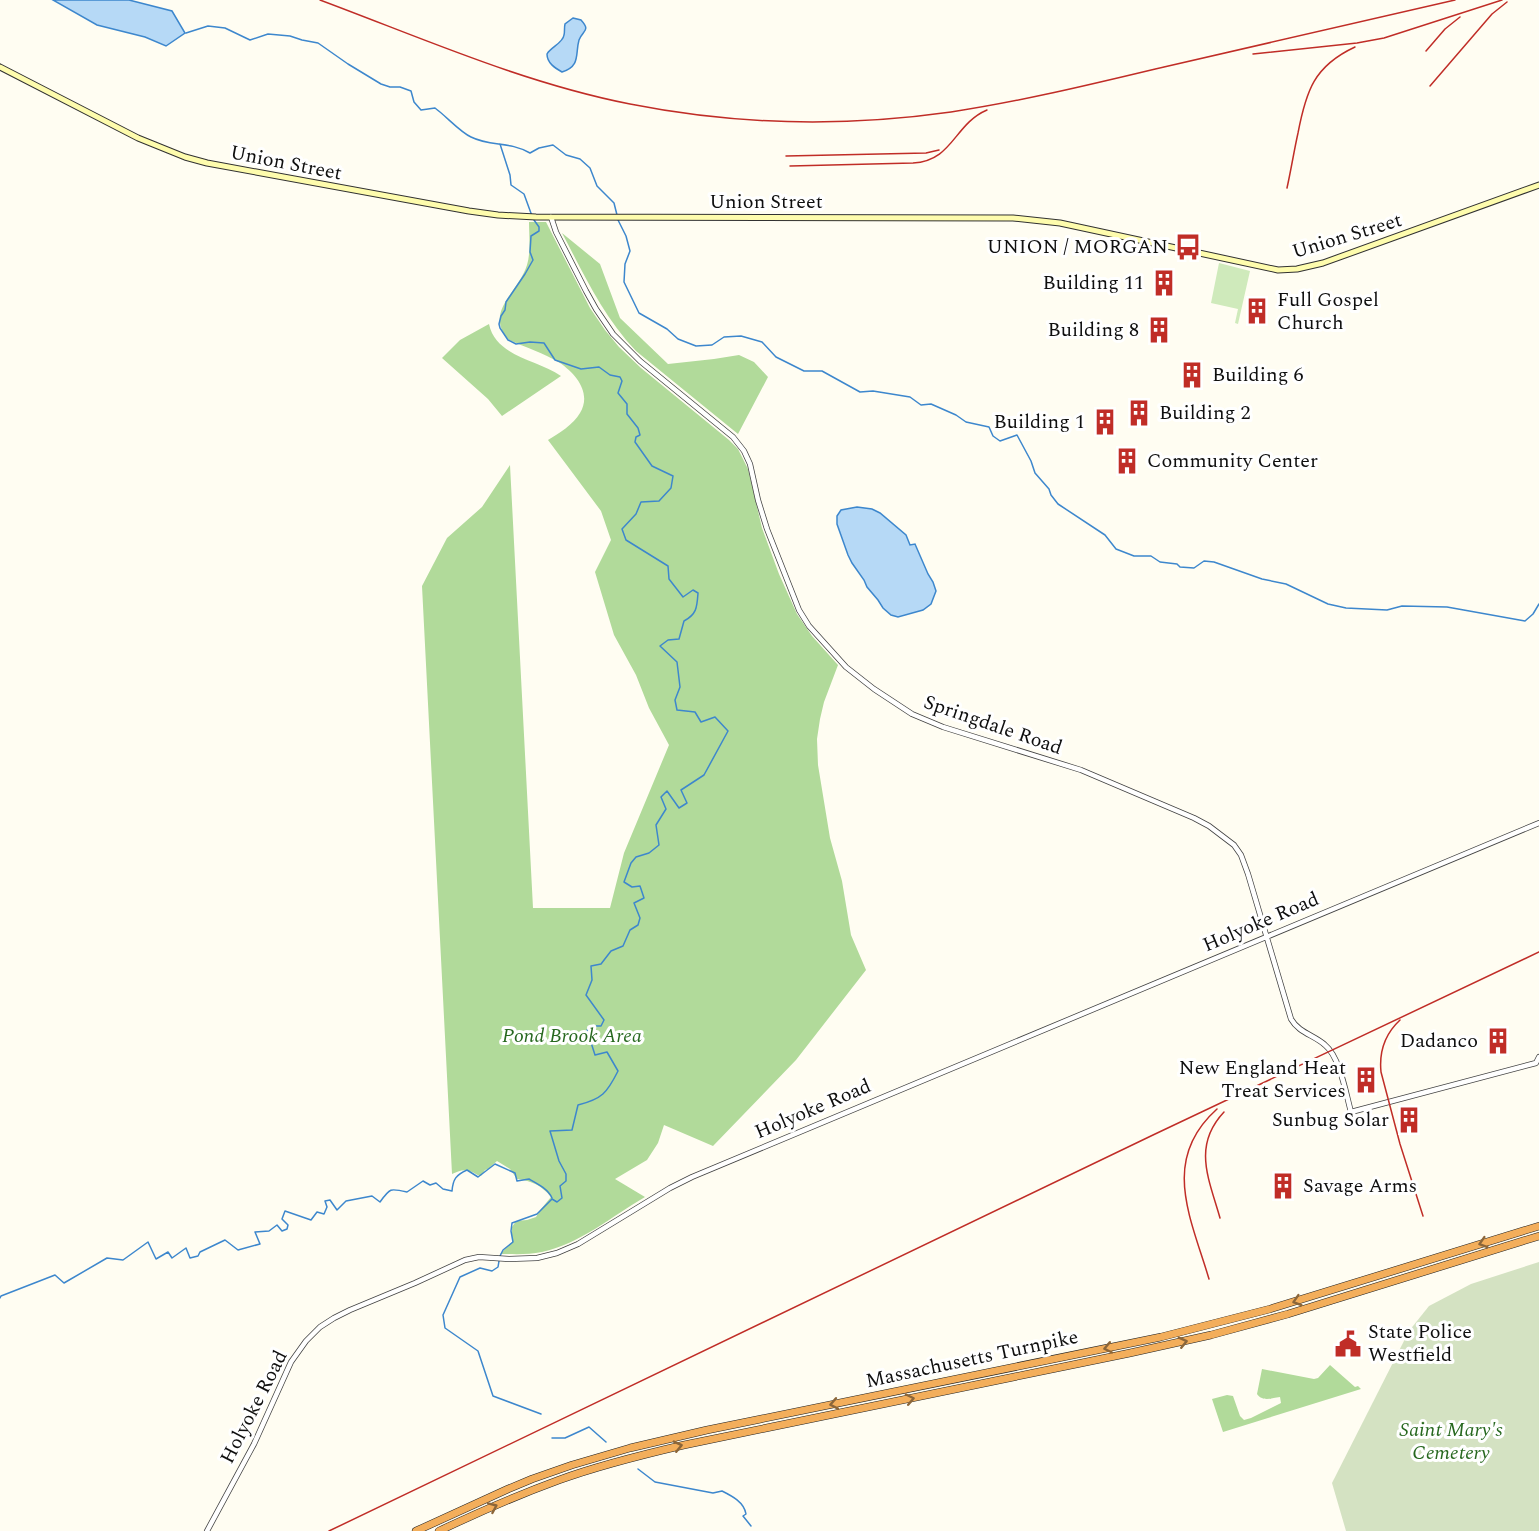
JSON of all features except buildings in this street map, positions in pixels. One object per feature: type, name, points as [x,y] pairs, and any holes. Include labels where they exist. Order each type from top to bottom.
[{"type":"highway","name":"Massachusetts Turnpike","points":[[416,1531],[538,1477],[630,1448],[1183,1331],[1270,1309],[1539,1226]]},
{"type":"highway","name":"Massachusetts Turnpike","points":[[440,1531],[543,1486],[637,1456],[1204,1337],[1288,1314],[1539,1236]]},
{"type":"main road","name":"Union Street","points":[[0,67],[138,138],[184,157],[417,203],[533,217],[1019,218],[1060,223],[1278,270],[1297,269],[1323,263],[1539,186]]},
{"type":"street","name":"Springdale Road","points":[[551,217],[556,232],[586,291],[613,334],[640,361],[733,437],[744,451],[752,469],[767,529],[799,610],[809,627],[846,667],[912,714],[943,727],[1081,770],[1177,810],[1209,826],[1231,842],[1241,855],[1292,1021],[1301,1031],[1322,1042],[1330,1050],[1351,1112],[1536,1064],[1539,1057]]},
{"type":"street","name":"Holyoke Road","points":[[207,1531],[254,1444],[288,1366],[306,1341],[329,1320],[465,1260],[479,1257],[537,1258],[557,1253],[578,1244],[692,1177],[1539,823]]},
{"type":"green space","name":"Pond Brook Area","points":[[529,222],[546,222],[590,308],[619,347],[738,449],[748,469],[762,528],[797,614],[812,636],[838,665],[820,719],[817,739],[818,765],[830,838],[842,881],[851,935],[866,970],[796,1060],[713,1146],[664,1125],[658,1143],[647,1160],[615,1179],[645,1197],[569,1243],[532,1254],[500,1254],[512,1242],[512,1227],[516,1221],[536,1217],[551,1197],[536,1184],[517,1179],[510,1169],[497,1161],[481,1176],[467,1170],[452,1174],[422,586],[447,538],[482,507],[510,465],[533,908],[610,908],[624,853],[669,745],[614,635],[595,572],[611,540],[601,511],[548,440],[570,425],[580,413],[584,398],[581,385],[577,378],[560,363],[509,340],[502,330],[501,311],[527,265]]},
{"type":"green space","points":[[562,233],[600,264],[620,318],[668,364],[739,355],[754,362],[768,377],[738,434],[636,351],[613,323],[595,295]]},
{"type":"green space","points":[[1219,263],[1250,271],[1238,324],[1235,323],[1238,309],[1211,303]]},
{"type":"green space","points":[[489,324],[500,344],[519,356],[561,376],[502,416],[488,399],[442,358],[460,340]]},
{"type":"green space","name":"Saint Mary's Cemetery","points":[[1539,1262],[1539,1531],[1346,1531],[1332,1483],[1409,1331],[1429,1306],[1471,1284]]},
{"type":"green space","points":[[1330,1365],[1355,1387],[1358,1386],[1361,1389],[1223,1432],[1212,1399],[1227,1395],[1233,1396],[1240,1416],[1244,1420],[1251,1418],[1281,1403],[1280,1397],[1264,1399],[1257,1394],[1262,1369],[1314,1379],[1318,1378]]},
{"type":"water","points":[[53,0],[129,0],[172,11],[185,33],[166,46],[145,37],[97,25]]},
{"type":"water","points":[[573,18],[581,20],[586,29],[579,40],[575,63],[562,72],[550,63],[547,54],[561,40],[565,24]]},
{"type":"water","points":[[857,507],[872,509],[880,513],[906,535],[910,545],[915,544],[936,591],[931,604],[923,610],[898,617],[891,615],[867,587],[848,555],[837,524],[837,516],[841,510]]},
{"type":"waterway","points":[[186,33],[208,26],[225,28],[250,40],[268,34],[290,36],[318,43],[381,84],[411,91],[414,102],[421,110],[435,108],[471,137],[515,147],[530,153],[553,145],[566,155],[580,159],[590,168],[597,186],[614,203],[617,215]]},
{"type":"waterway","points":[[500,144],[511,185],[524,194],[532,216]]},
{"type":"waterway","points":[[500,1256],[503,1250],[513,1242],[512,1223],[537,1214],[552,1199],[557,1202],[562,1198],[560,1186],[566,1181],[566,1174],[559,1161],[550,1131],[572,1130],[578,1105],[603,1094],[618,1071],[607,1052],[595,1055],[587,1030],[592,1026],[601,1026],[604,1020],[586,995],[592,980],[591,966],[601,964],[611,951],[623,946],[630,930],[638,925],[640,918],[634,903],[644,898],[640,886],[632,887],[624,882],[631,863],[636,857],[649,853],[659,845],[656,825],[666,809],[661,797],[667,791],[679,808],[687,803],[681,790],[704,775],[728,731],[715,717],[701,722],[695,712],[677,710],[675,700],[680,687],[677,662],[660,646],[668,640],[679,639],[684,621],[696,610],[698,593],[693,590],[683,597],[669,579],[668,566],[626,540],[622,529],[636,514],[641,502],[659,501],[671,488],[673,476],[652,466],[635,442],[636,437],[640,435],[638,428],[627,414],[627,404],[618,393],[622,381],[620,377],[610,375],[599,367],[581,369],[555,360],[544,343],[516,344],[508,340],[500,328],[499,324],[506,302],[533,260],[530,252],[531,236],[539,231],[534,220]]},
{"type":"waterway","points":[[618,220],[630,251],[625,264],[624,282],[639,313],[667,329],[678,339],[696,346],[712,345],[724,337],[741,336],[762,342],[776,357],[804,371],[822,371],[860,392],[873,391],[910,397],[921,405],[931,404],[966,422],[989,427],[993,436],[1000,441],[1017,435],[1035,473],[1058,504],[1105,535],[1116,549],[1134,556],[1151,556],[1160,562],[1177,564],[1180,567],[1194,568],[1204,561],[1214,562],[1262,579],[1286,584],[1328,604],[1346,608],[1387,610],[1402,606],[1447,607],[1525,621],[1539,604]]},
{"type":"waterway","points":[[0,1298],[55,1275],[64,1283],[107,1258],[123,1260],[148,1242],[156,1259],[168,1252],[172,1258],[186,1248],[190,1258],[198,1256],[200,1252],[225,1240],[238,1250],[260,1244],[255,1232],[269,1231],[277,1225],[282,1231],[287,1229],[288,1225],[282,1219],[285,1211],[311,1220],[317,1212],[324,1214],[327,1207],[325,1201],[330,1200],[337,1210],[346,1201],[372,1196],[380,1202],[391,1190],[407,1192],[423,1181],[430,1185],[436,1183],[443,1189],[452,1191],[454,1180],[460,1174],[467,1170],[478,1177],[495,1164],[515,1173],[517,1181],[529,1179],[536,1183],[552,1198]]},
{"type":"waterway","points":[[499,1261],[498,1267],[492,1271],[480,1268],[460,1277],[443,1315],[445,1328],[478,1351],[493,1396],[541,1414]]},
{"type":"waterway","points":[[552,1438],[565,1438],[589,1427],[606,1442]]},
{"type":"waterway","points":[[638,1469],[655,1482],[713,1493],[722,1491],[740,1503],[746,1514],[743,1516],[751,1526]]},
{"type":"railway","points":[[320,0],[512,72],[590,95],[630,104],[710,116],[750,120],[831,122],[911,117],[1005,103],[1455,0]]},
{"type":"railway","points":[[1253,54],[1384,38],[1502,0]]},
{"type":"railway","points":[[1430,86],[1492,14],[1507,2]]},
{"type":"railway","points":[[1426,51],[1445,29],[1460,17]]},
{"type":"railway","points":[[1287,188],[1301,118],[1314,81],[1330,63],[1355,47]]},
{"type":"railway","points":[[790,166],[926,161],[937,156],[967,124],[987,110]]},
{"type":"railway","points":[[786,156],[926,153],[939,150]]},
{"type":"railway","points":[[329,1531],[1539,952]]},
{"type":"railway","points":[[1400,1020],[1390,1031],[1384,1044],[1381,1072],[1400,1144],[1423,1216]]},
{"type":"railway","points":[[1209,1279],[1189,1212],[1185,1190],[1185,1169],[1189,1148],[1200,1128],[1217,1109]]},
{"type":"railway","points":[[1220,1218],[1208,1176],[1206,1150],[1208,1137],[1224,1112]]},
{"type":"place","name":"UNION / MORGAN","points":[[1188,247]]},
{"type":"place","name":"Building 11","points":[[1164,283]]},
{"type":"place","name":"Full Gospel Church","points":[[1257,311]]},
{"type":"place","name":"Building 8","points":[[1159,330]]},
{"type":"place","name":"Building 6","points":[[1192,375]]},
{"type":"place","name":"Building 2","points":[[1139,413]]},
{"type":"place","name":"Building 1","points":[[1105,422]]},
{"type":"place","name":"Community Center","points":[[1127,461]]},
{"type":"place","name":"Dadanco","points":[[1498,1041]]},
{"type":"place","name":"New England Heat Treat Services","points":[[1366,1080]]},
{"type":"place","name":"Sunbug Solar","points":[[1409,1120]]},
{"type":"place","name":"Savage Arms","points":[[1283,1186]]},
{"type":"place","name":"State Police Westfield","points":[[1348,1344]]}]
